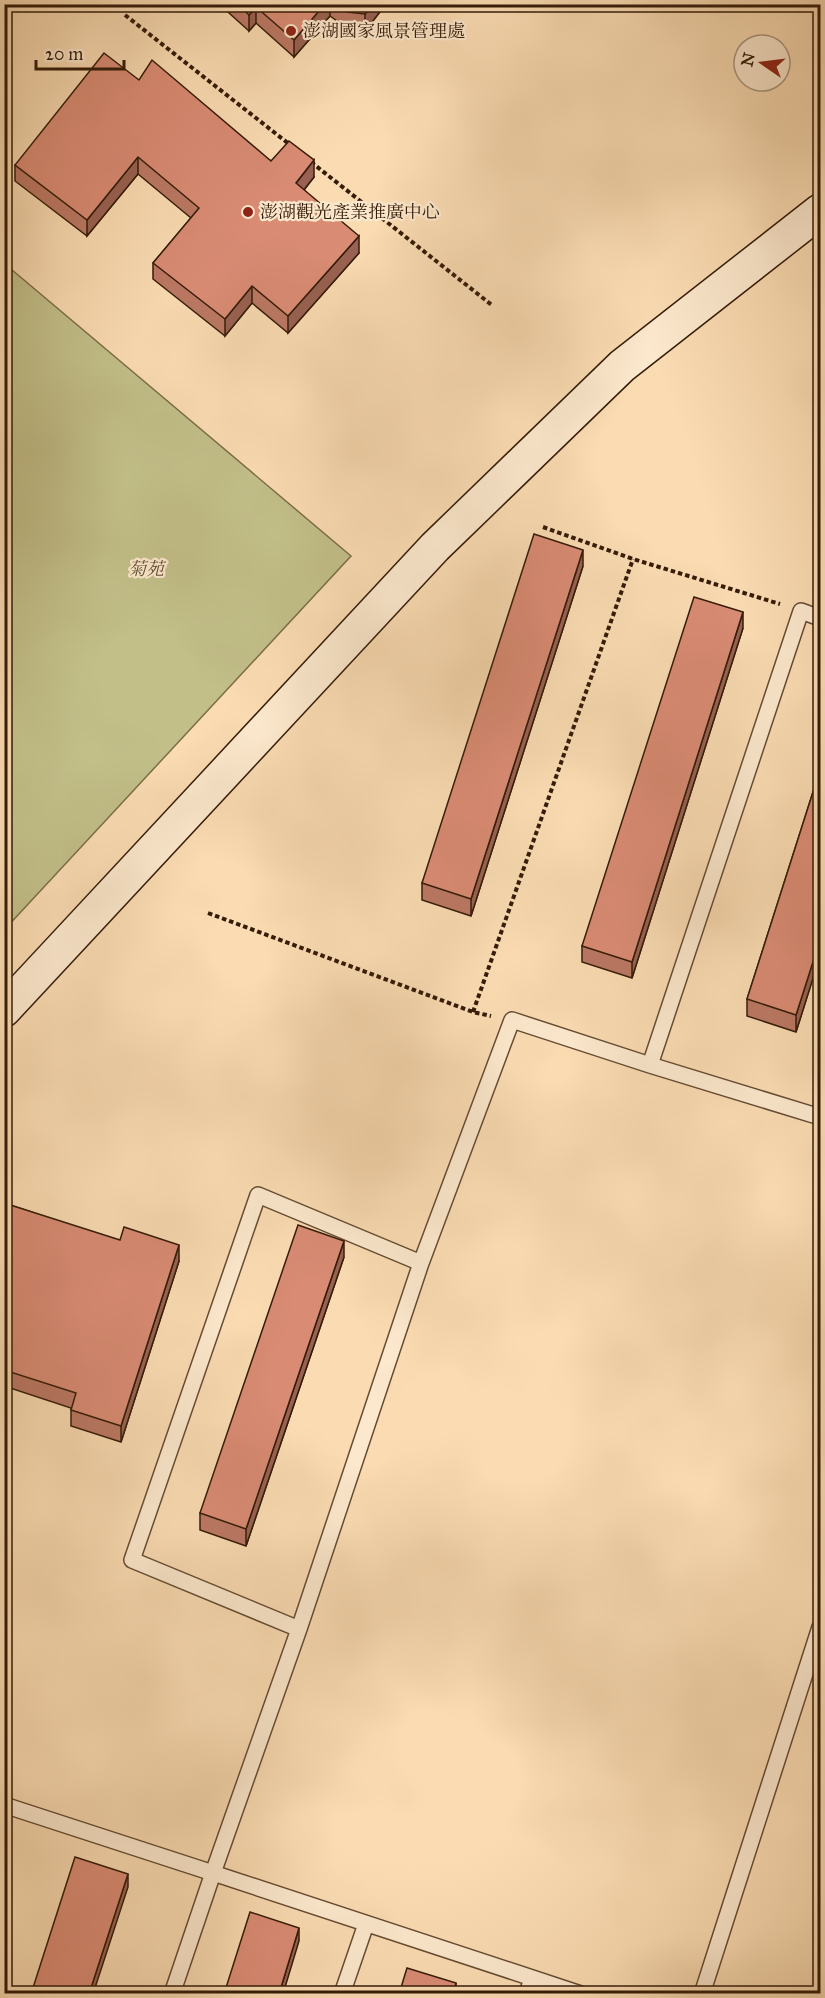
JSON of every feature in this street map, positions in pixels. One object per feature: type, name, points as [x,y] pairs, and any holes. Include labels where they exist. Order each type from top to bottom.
[{"type":"main road","points":[[4,1010],[435,547],[622,366],[820,211]]},
{"type":"lane","points":[[650,1065],[801,611],[820,618]]},
{"type":"lane","points":[[172,1994],[299,1629],[421,1263],[512,1020],[650,1065],[819,1112]]},
{"type":"lane","points":[[299,1629],[132,1560],[258,1195],[421,1263]]},
{"type":"lane","points":[[702,1994],[820,1627]]},
{"type":"lane","points":[[4,1805],[581,1994]]},
{"type":"lane","points":[[342,1994],[366,1924]]},
{"type":"lane","points":[[527,1994],[532,1978]]},
{"type":"path","points":[[124,15],[290,146]]},
{"type":"path","points":[[309,160],[493,306]]},
{"type":"path","points":[[543,527],[633,559],[801,611]]},
{"type":"path","points":[[473,1012],[633,559]]},
{"type":"path","points":[[208,913],[473,1012],[512,1020]]},
{"type":"green space","name":"菊苑","points":[[5,264],[351,556],[4,929]]},
{"type":"building","points":[[237,4],[325,4],[294,40],[256,7],[249,15]]},
{"type":"building","points":[[337,4],[373,4],[365,14],[347,12]]},
{"type":"building","name":"澎湖觀光產業推廣中心","points":[[104,53],[139,80],[152,60],[271,161],[289,141],[314,160],[296,183],[359,236],[288,316],[252,286],[225,319],[153,263],[199,208],[138,157],[87,220],[15,165]]},
{"type":"building","points":[[534,534],[583,550],[471,899],[422,883]]},
{"type":"building","points":[[694,597],[743,612],[632,962],[582,946]]},
{"type":"building","points":[[820,770],[820,940],[796,1015],[747,999]]},
{"type":"building","points":[[4,1203],[120,1240],[124,1227],[179,1245],[121,1426],[71,1410],[76,1393],[4,1370]]},
{"type":"building","points":[[298,1225],[344,1241],[246,1529],[200,1513]]},
{"type":"building","points":[[75,1857],[128,1874],[89,1994],[31,1994]]},
{"type":"building","points":[[250,1912],[299,1928],[279,1994],[224,1994]]},
{"type":"building","points":[[407,1968],[456,1983],[453,1994],[399,1994]]},
{"type":"place","name":"澎湖國家風景管理處","points":[[291,31]]},
{"type":"place","name":"澎湖觀光產業推廣中心","points":[[248,212]]}]
